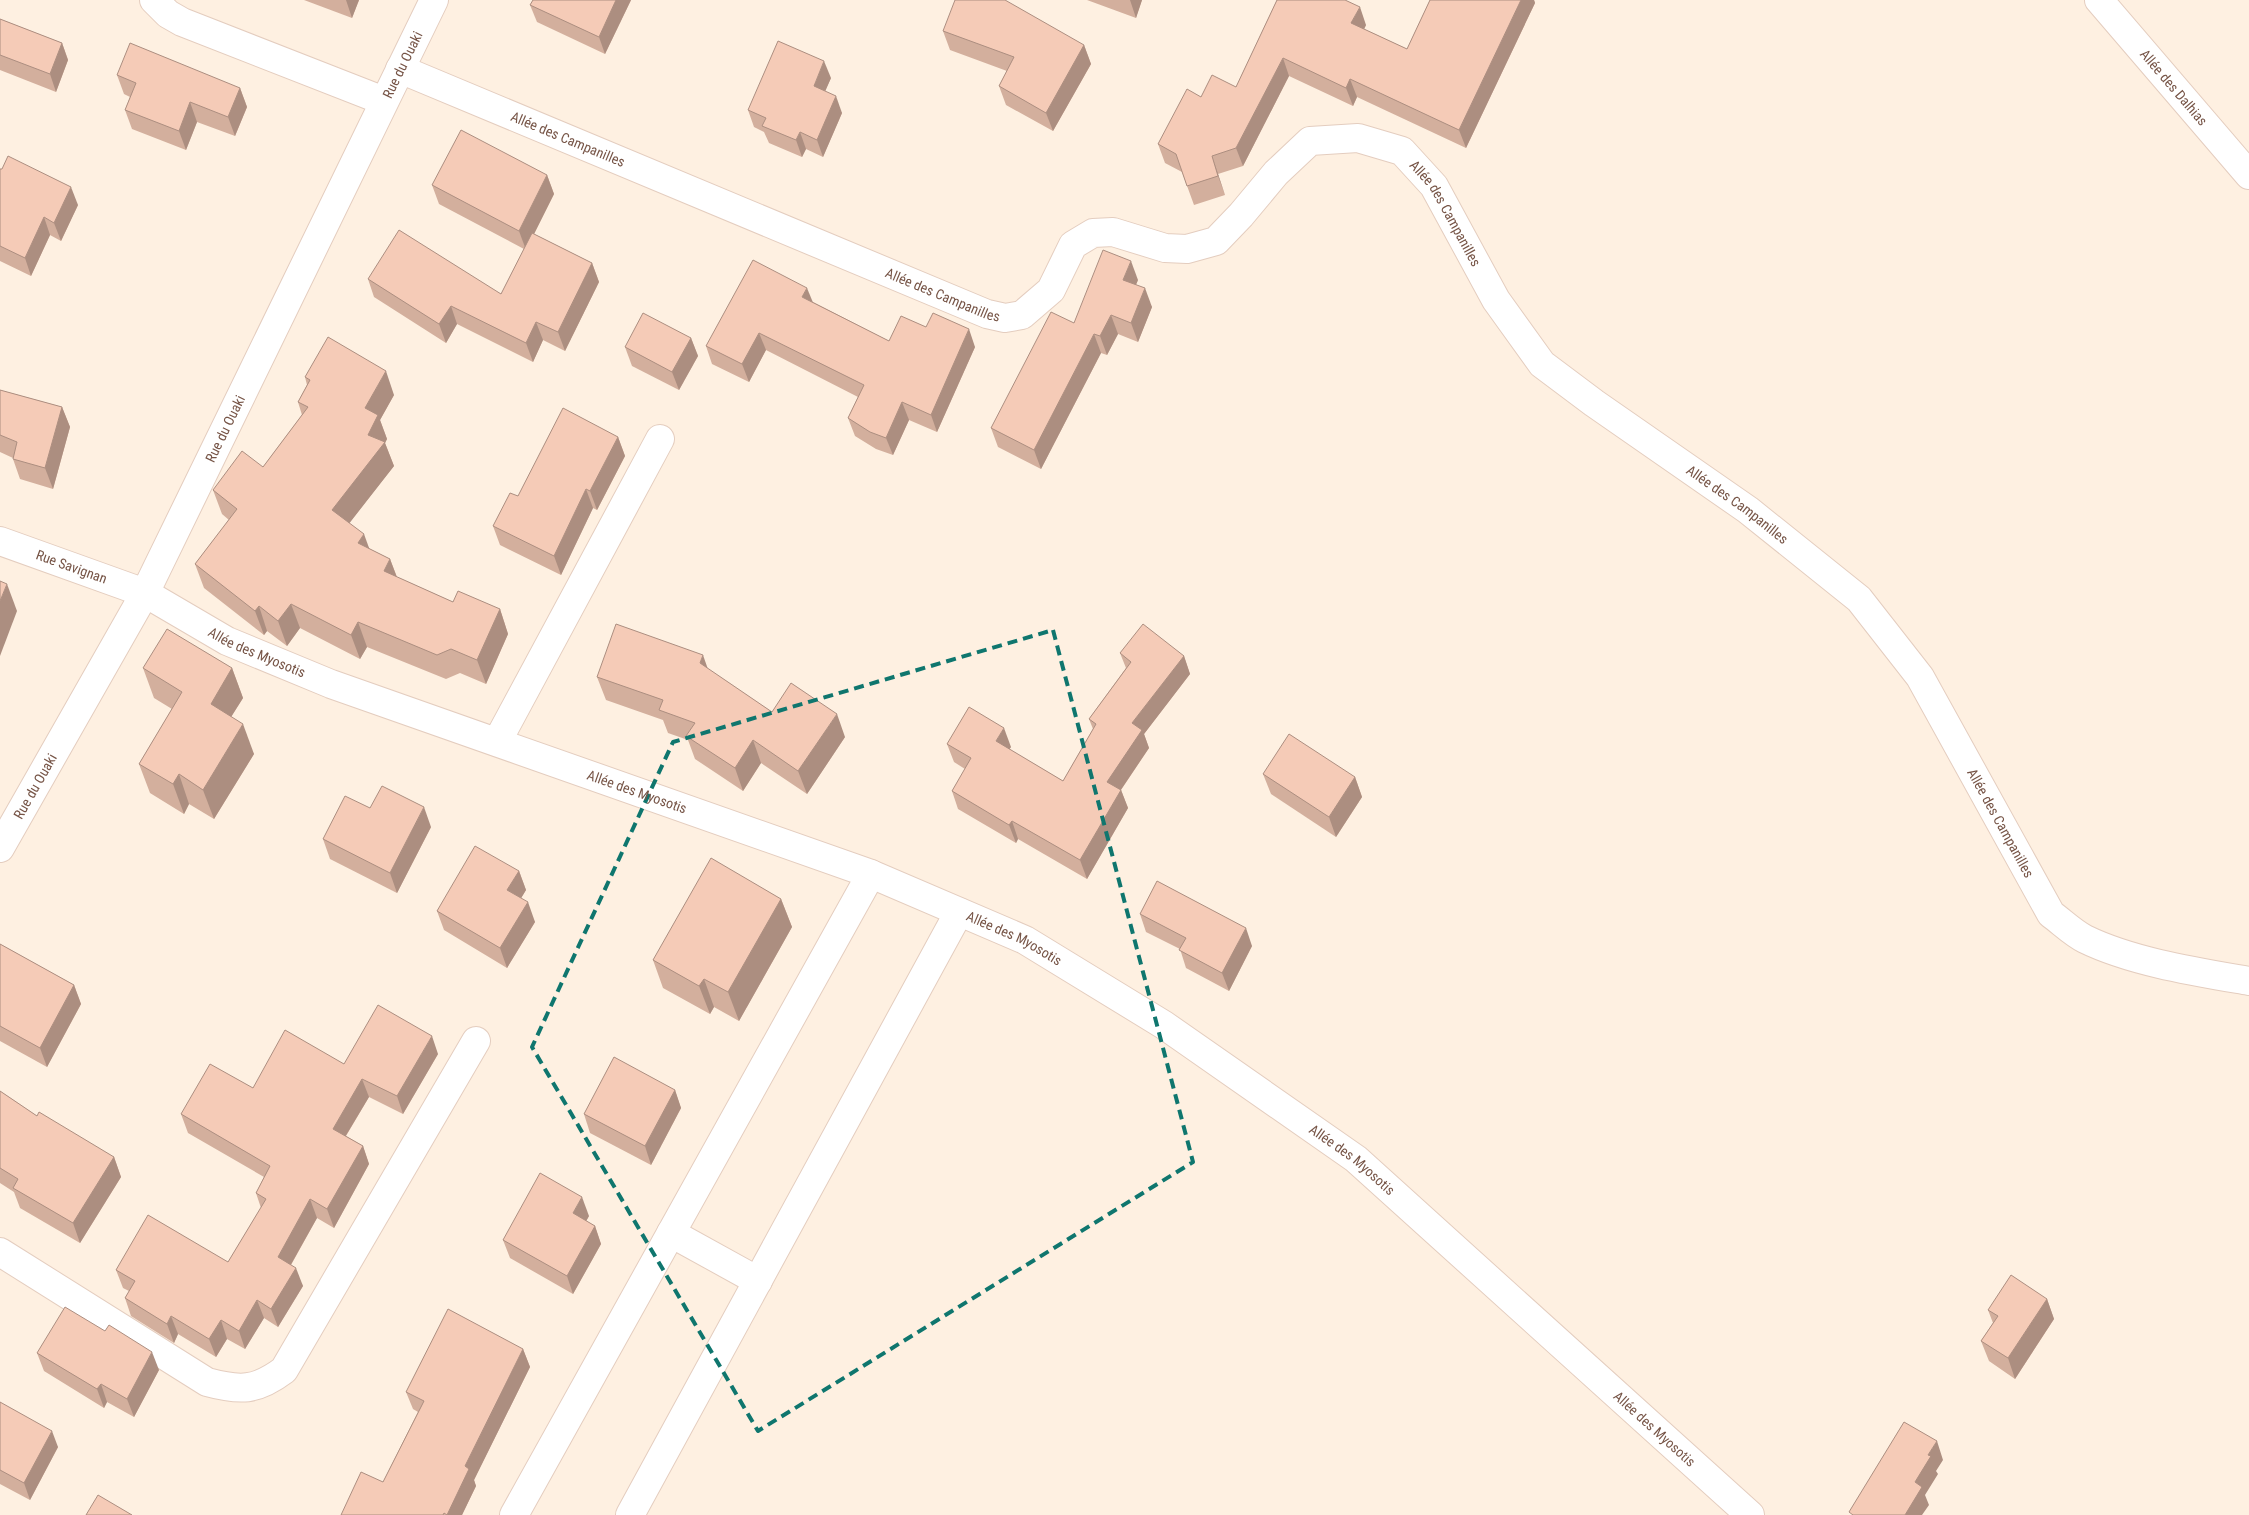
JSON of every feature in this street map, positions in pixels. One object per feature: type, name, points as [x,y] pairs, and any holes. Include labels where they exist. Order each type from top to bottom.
[{"type":"street","points":[[154,0],[168,14],[182,22],[384,100]]},
{"type":"street","name":"Rue du Ouaki","points":[[0,848],[145,593],[434,0]]},
{"type":"street","name":"Allée des Dalhias","points":[[2099,0],[2249,175]]},
{"type":"street","name":"Allée des Campanilles","points":[[400,69],[987,314],[1005,318],[1022,315],[1051,290],[1073,245],[1093,233],[1113,232],[1165,248],[1187,249],[1216,241],[1242,215],[1276,173],[1310,141],[1358,138],[1402,151],[1434,186],[1496,300],[1542,364],[1594,403],[1748,510],[1859,599],[1920,677],[2050,914],[2084,938],[2120,952],[2192,971],[2249,982]]},
{"type":"street","points":[[497,742],[660,439]]},
{"type":"street","name":"Rue Savignan","points":[[0,541],[145,593]]},
{"type":"street","name":"Allée des Myosotis","points":[[145,593],[227,641],[331,684],[871,874],[1025,940],[1164,1025],[1356,1158],[1750,1515]]},
{"type":"street","points":[[514,1515],[871,874]]},
{"type":"street","points":[[630,1515],[959,912]]},
{"type":"street","points":[[0,1252],[207,1382],[228,1388],[247,1387],[267,1382],[284,1370],[476,1041]]},
{"type":"street","points":[[671,1233],[758,1281]]},
{"type":"highlighted area","points":[[1053,630],[1193,1162],[758,1431],[532,1047],[673,742]]},
{"type":"building","points":[[533,0],[616,0],[599,37],[530,5]]},
{"type":"building","points":[[955,0],[1005,0],[1084,45],[1046,113],[999,86],[1014,57],[943,31]]},
{"type":"building","points":[[1277,0],[1345,0],[1360,7],[1351,23],[1407,49],[1430,0],[1521,0],[1459,130],[1350,79],[1346,88],[1283,58],[1236,148],[1212,156],[1218,176],[1187,186],[1176,154],[1158,144],[1187,89],[1201,97],[1212,75],[1236,87]]},
{"type":"building","points":[[0,19],[62,43],[50,74],[0,55]]},
{"type":"building","points":[[778,41],[824,61],[814,86],[836,96],[817,140],[800,132],[796,140],[762,126],[766,118],[748,110]]},
{"type":"building","points":[[130,43],[240,88],[228,117],[190,102],[179,131],[125,110],[136,83],[117,75]]},
{"type":"building","points":[[461,130],[547,175],[519,231],[432,185]]},
{"type":"building","points":[[8,156],[71,187],[54,223],[44,217],[25,258],[0,246],[0,169],[2,169]]},
{"type":"building","points":[[399,230],[501,294],[532,233],[592,263],[558,332],[536,322],[526,343],[451,306],[439,324],[368,279]]},
{"type":"building","points":[[1103,250],[1131,261],[1123,280],[1145,288],[1131,323],[1111,315],[1100,336],[1094,334],[1034,450],[991,428],[1051,312],[1074,323]]},
{"type":"building","points":[[753,260],[807,288],[802,297],[889,341],[901,316],[926,327],[933,313],[969,329],[931,415],[902,402],[886,438],[870,432],[848,418],[864,385],[759,333],[742,364],[706,346]]},
{"type":"building","points":[[643,313],[691,338],[672,372],[625,347]]},
{"type":"building","points":[[328,337],[386,371],[365,408],[378,415],[368,435],[385,442],[332,510],[364,534],[358,543],[390,559],[384,571],[453,602],[458,591],[500,609],[477,660],[451,649],[437,655],[358,622],[351,635],[291,604],[278,621],[259,606],[255,611],[195,564],[237,509],[213,490],[242,451],[263,467],[308,407],[298,402],[310,380],[305,377]]},
{"type":"building","points":[[0,390],[62,407],[45,468],[13,459],[17,442],[0,435]]},
{"type":"building","points":[[563,408],[618,437],[590,491],[586,489],[554,556],[493,526],[510,493],[518,496]]},
{"type":"building","points":[[0,581],[7,584],[0,601]]},
{"type":"building","points":[[616,624],[703,655],[700,663],[772,712],[791,683],[837,714],[798,771],[753,740],[735,768],[686,736],[695,723],[659,710],[663,700],[597,677]]},
{"type":"building","points":[[1143,624],[1184,656],[1132,723],[1142,730],[1107,782],[1121,790],[1080,860],[1012,821],[1009,825],[952,791],[971,758],[947,744],[969,707],[1004,728],[996,741],[1063,781],[1096,724],[1089,719],[1131,662],[1120,653]]},
{"type":"building","points":[[167,629],[232,668],[211,704],[243,724],[203,790],[179,774],[173,784],[139,764],[182,692],[143,668]]},
{"type":"building","points":[[1289,734],[1355,777],[1329,817],[1263,774]]},
{"type":"building","points":[[382,786],[424,807],[390,873],[323,839],[345,796],[370,808]]},
{"type":"building","points":[[475,846],[519,871],[507,890],[528,902],[500,948],[437,911]]},
{"type":"building","points":[[711,858],[781,899],[728,992],[704,979],[699,986],[653,960]]},
{"type":"building","points":[[1157,881],[1246,928],[1222,973],[1179,950],[1186,938],[1140,914]]},
{"type":"building","points":[[0,944],[74,985],[40,1048],[0,1026]]},
{"type":"building","points":[[378,1005],[432,1036],[397,1096],[362,1079],[333,1129],[363,1146],[327,1209],[310,1199],[278,1257],[296,1268],[271,1309],[257,1300],[239,1331],[221,1320],[209,1339],[171,1316],[167,1324],[125,1298],[135,1281],[116,1270],[148,1215],[228,1262],[266,1199],[256,1193],[270,1166],[181,1114],[210,1064],[253,1088],[285,1030],[344,1064]]},
{"type":"building","points":[[614,1057],[675,1090],[645,1146],[584,1114]]},
{"type":"building","points":[[0,1091],[37,1116],[39,1112],[114,1157],[73,1223],[13,1188],[18,1179],[0,1168]]},
{"type":"building","points":[[540,1173],[582,1197],[573,1213],[595,1226],[567,1276],[503,1240]]},
{"type":"building","points":[[2011,1275],[2047,1299],[2008,1358],[1981,1341],[1998,1316],[1988,1310]]},
{"type":"building","points":[[65,1307],[105,1331],[109,1325],[152,1352],[127,1399],[101,1384],[97,1389],[37,1353]]},
{"type":"building","points":[[448,1309],[523,1349],[465,1466],[469,1469],[447,1515],[444,1513],[443,1515],[341,1515],[361,1472],[383,1482],[424,1401],[406,1392]]},
{"type":"building","points":[[0,1402],[52,1431],[24,1483],[0,1470]]},
{"type":"building","points":[[1904,1422],[1937,1441],[1928,1455],[1931,1456],[1915,1482],[1922,1487],[1905,1515],[1853,1515],[1849,1512]]},
{"type":"building","points":[[98,1495],[132,1515],[86,1515]]}]
